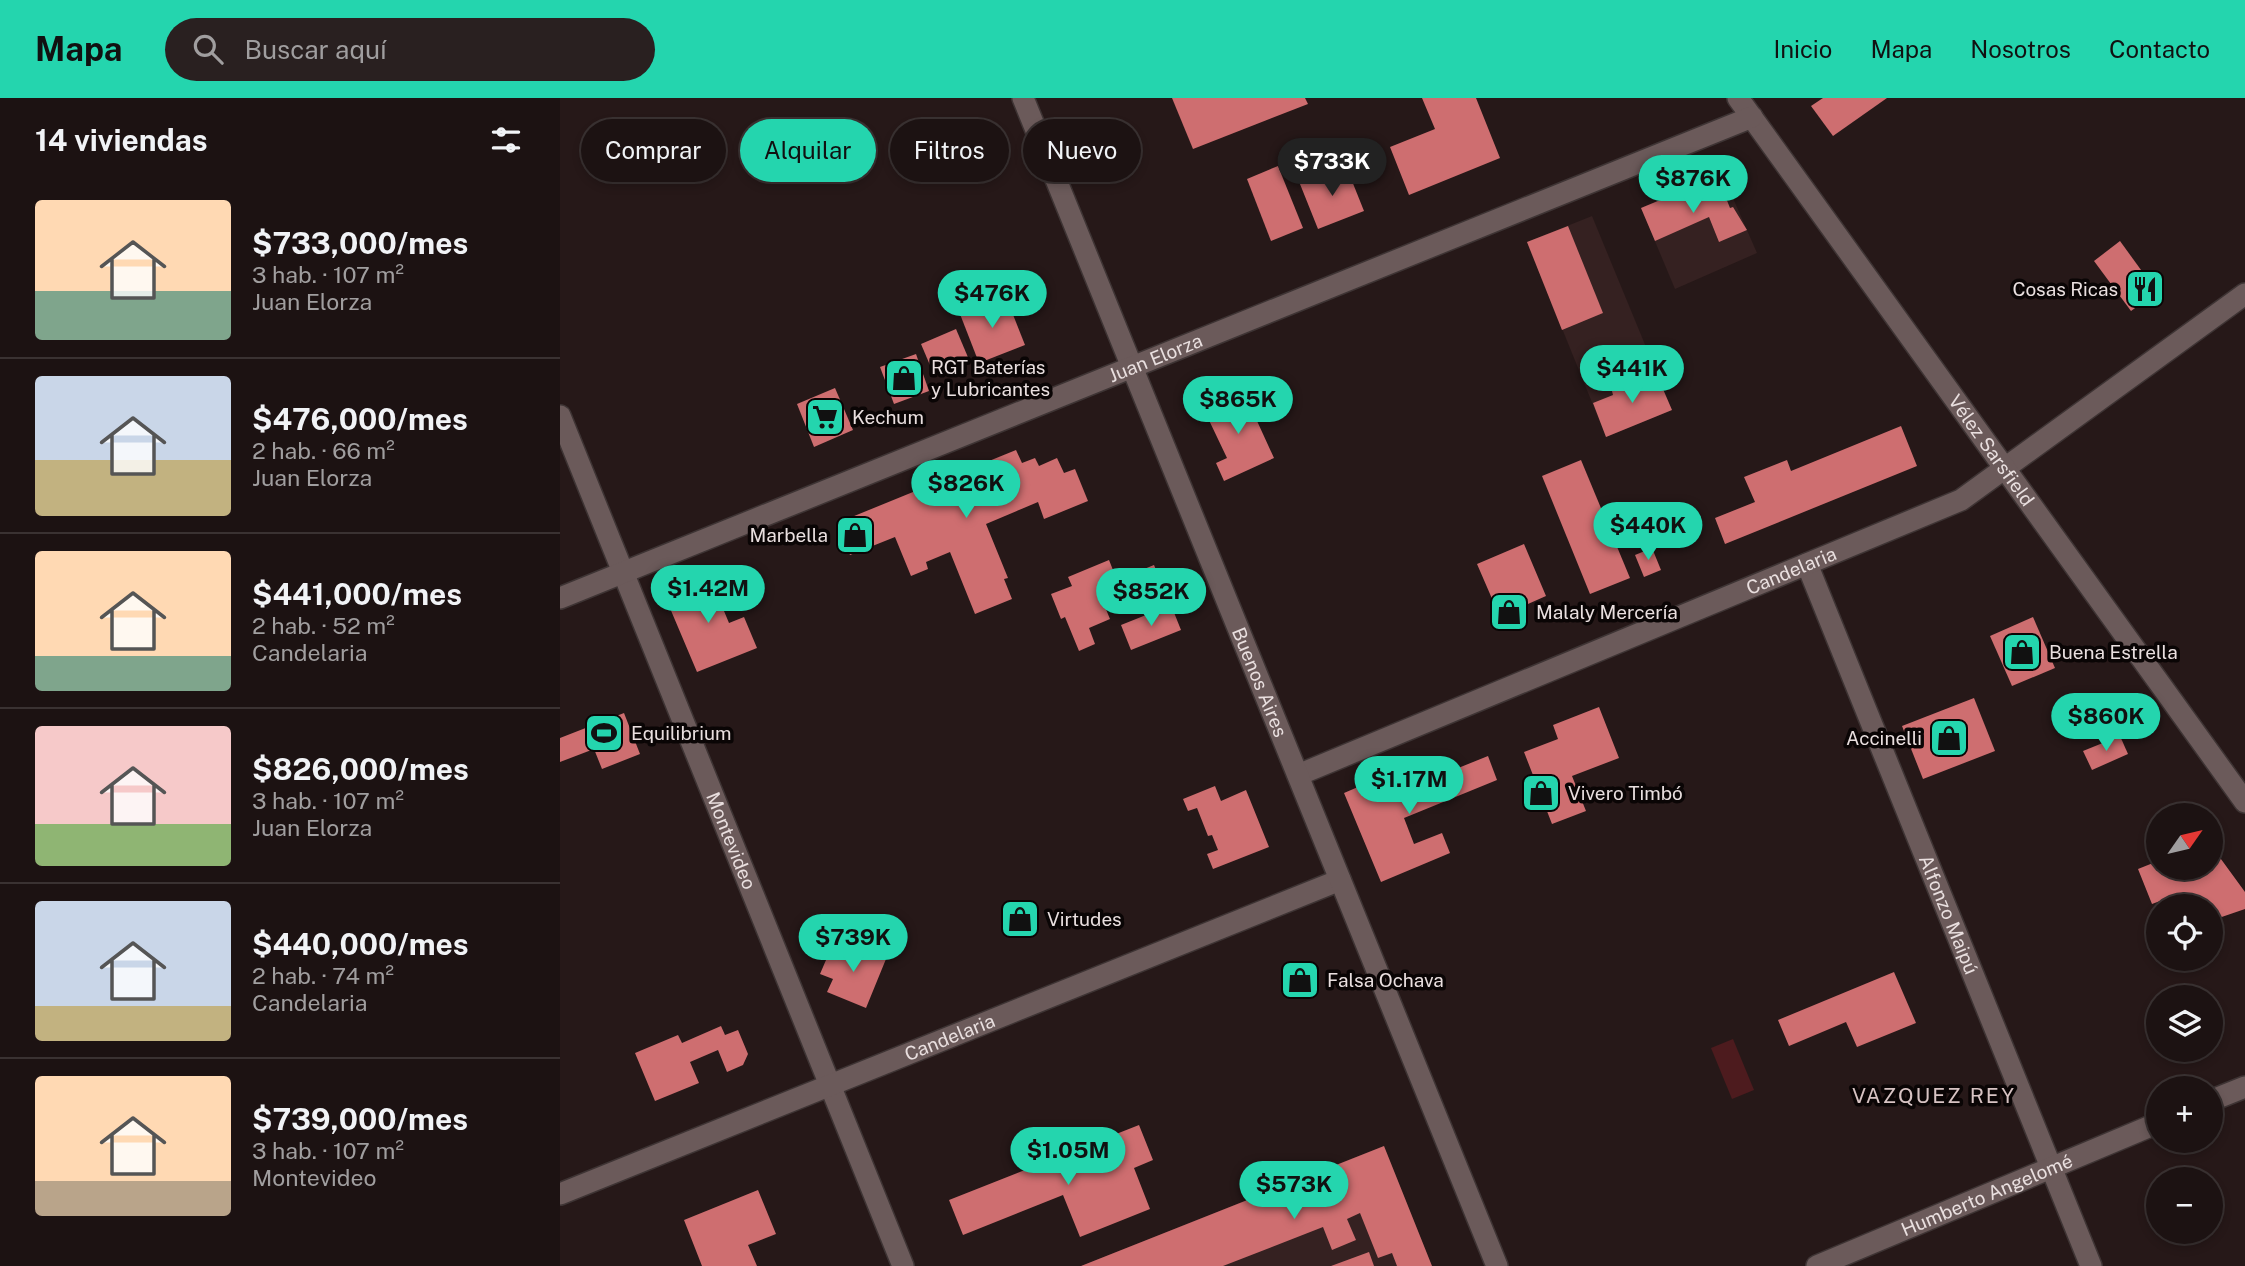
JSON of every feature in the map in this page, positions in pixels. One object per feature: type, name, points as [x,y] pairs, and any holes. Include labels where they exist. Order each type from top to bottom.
[{"type":"street","name":"Buenos Aires","points":[[1023,98],[1497,1266]]},
{"type":"street","name":"Vélez Sarsfield","points":[[1738,98],[2245,802]]},
{"type":"street","name":"Juan Elorza","points":[[560,598],[1752,117]]},
{"type":"street","name":"Candelaria","points":[[1298,775],[1961,500],[2245,294]]},
{"type":"street","name":"Montevideo","points":[[560,416],[903,1266]]},
{"type":"street","name":"Alfonzo Maipú","points":[[1807,564],[2091,1266]]},
{"type":"street","name":"Candelaria","points":[[560,1194],[1340,880]]},
{"type":"street","points":[[2223,1096],[2245,1087]]},
{"type":"street","name":"Humberto Angelomé","points":[[1817,1266],[2146,1129]]},
{"type":"shaded area","points":[[1722,173],[1757,253],[1675,289],[1641,208]]},
{"type":"shaded area","points":[[1592,216],[1672,410],[1606,437],[1527,242]]},
{"type":"shaded area","points":[[1733,1039],[1754,1090],[1732,1099],[1711,1048]]},
{"type":"shaded area","points":[[1384,1146],[1432,1266],[1081,1266],[1330,1167]]},
{"type":"building","points":[[1172,98],[1305,98],[1308,104],[1193,149]]},
{"type":"building","points":[[1422,98],[1476,98],[1500,158],[1409,195],[1390,147],[1435,129]]},
{"type":"building","points":[[1823,98],[1887,98],[1833,136],[1811,106]]},
{"type":"building","points":[[1278,166],[1303,228],[1271,241],[1247,179]]},
{"type":"building","points":[[1346,166],[1364,211],[1318,229],[1300,184]]},
{"type":"building","points":[[1707,188],[1724,193],[1730,208],[1733,207],[1747,230],[1719,242],[1709,217],[1655,241],[1641,208],[1677,193],[1680,200]]},
{"type":"building","points":[[1568,226],[1603,313],[1562,330],[1527,242]]},
{"type":"building","points":[[2120,241],[2157,292],[2131,311],[2094,261]]},
{"type":"building","points":[[1006,297],[1025,345],[979,363],[960,314]]},
{"type":"building","points":[[956,329],[970,362],[935,377],[921,344]]},
{"type":"building","points":[[916,354],[929,391],[894,404],[880,367]]},
{"type":"building","points":[[1656,373],[1672,410],[1606,437],[1593,403],[1613,395],[1612,391]]},
{"type":"building","name":"Kechum","points":[[835,388],[853,430],[814,447],[797,404]]},
{"type":"building","points":[[1223,390],[1230,406],[1247,399],[1274,458],[1224,481],[1216,463],[1227,458],[1207,416],[1216,413],[1208,396]]},
{"type":"building","points":[[1901,426],[1917,466],[1725,544],[1715,518],[1755,502],[1744,477],[1787,460],[1791,471]]},
{"type":"building","points":[[1016,450],[1022,463],[1035,458],[1039,466],[1057,458],[1064,473],[1075,469],[1088,501],[1044,519],[1038,502],[986,524],[1008,578],[1004,579],[1012,599],[975,614],[950,552],[926,562],[928,569],[911,576],[895,537],[850,555],[837,523]]},
{"type":"building","points":[[1581,460],[1630,578],[1590,594],[1542,476]]},
{"type":"building","points":[[1524,544],[1546,596],[1519,608],[1525,622],[1506,631],[1477,564]]},
{"type":"building","points":[[1652,548],[1661,570],[1644,577],[1635,555]]},
{"type":"building","points":[[1109,560],[1117,580],[1154,565],[1167,597],[1159,600],[1156,592],[1118,608],[1113,598],[1103,602],[1110,619],[1089,628],[1095,644],[1079,651],[1065,617],[1061,619],[1051,594],[1072,586],[1068,577]]},
{"type":"building","points":[[709,575],[729,623],[744,617],[757,648],[697,672],[664,594]]},
{"type":"building","points":[[1171,605],[1181,630],[1131,650],[1121,625]]},
{"type":"building","name":"Buena Estrella","points":[[2033,617],[2055,668],[2012,686],[1990,636]]},
{"type":"building","name":"Accinelli","points":[[1974,698],[1995,751],[1923,779],[1902,726]]},
{"type":"building","points":[[1599,707],[1619,758],[1572,776],[1586,811],[1552,824],[1524,752],[1558,739],[1553,725]]},
{"type":"building","points":[[624,713],[640,754],[602,769],[594,749],[560,762],[560,738]]},
{"type":"building","points":[[2120,736],[2128,754],[2092,770],[2083,751]]},
{"type":"building","points":[[1488,756],[1497,780],[1404,818],[1414,844],[1442,833],[1450,853],[1381,882],[1344,793],[1386,775],[1392,791],[1420,780],[1421,783]]},
{"type":"building","points":[[1215,786],[1221,801],[1246,790],[1269,847],[1213,869],[1207,854],[1218,850],[1212,835],[1208,836],[1197,808],[1188,811],[1183,799]]},
{"type":"building","points":[[2223,862],[2245,892],[2245,909],[2223,917],[2223,894],[2148,894],[2138,869],[2146,866],[2146,880],[2223,880]]},
{"type":"building","points":[[822,925],[827,936],[818,950],[811,953],[803,933]]},
{"type":"building","points":[[851,944],[886,959],[866,1008],[827,992],[833,979],[820,974],[832,946],[848,953]]},
{"type":"building","points":[[1894,972],[1916,1023],[1857,1047],[1846,1022],[1789,1046],[1778,1020]]},
{"type":"building","points":[[721,1026],[725,1035],[738,1030],[748,1054],[743,1065],[727,1072],[718,1050],[690,1062],[699,1083],[655,1101],[635,1053],[678,1035],[682,1043]]},
{"type":"building","points":[[1139,1125],[1153,1160],[1134,1168],[1150,1209],[1080,1237],[1063,1195],[963,1235],[949,1200]]},
{"type":"building","points":[[1384,1146],[1432,1266],[1397,1266],[1392,1253],[1378,1258],[1360,1213],[1347,1219],[1356,1240],[1332,1250],[1323,1227],[1223,1266],[1081,1266]]},
{"type":"building","points":[[758,1190],[776,1234],[748,1245],[757,1266],[702,1266],[684,1220]]},
{"type":"building","points":[[1369,1252],[1374,1266],[1331,1266]]},
{"type":"place","name":"Cosas Ricas","points":[[2145,289]]},
{"type":"place","name":"RGT Baterías y Lubricantes","points":[[904,378]]},
{"type":"place","name":"Kechum","points":[[825,417]]},
{"type":"place","name":"Marbella","points":[[855,535]]},
{"type":"place","name":"Malaly Mercería","points":[[1509,612]]},
{"type":"place","name":"Buena Estrella","points":[[2022,652]]},
{"type":"place","name":"Equilibrium","points":[[604,733]]},
{"type":"place","name":"Accinelli","points":[[1949,738]]},
{"type":"place","name":"Vivero Timbó","points":[[1541,793]]},
{"type":"place","name":"Virtudes","points":[[1020,919]]},
{"type":"place","name":"Falsa Ochava","points":[[1300,980]]},
{"type":"district","name":"VAZQUEZ REY","points":[[1934,1096]]}]
